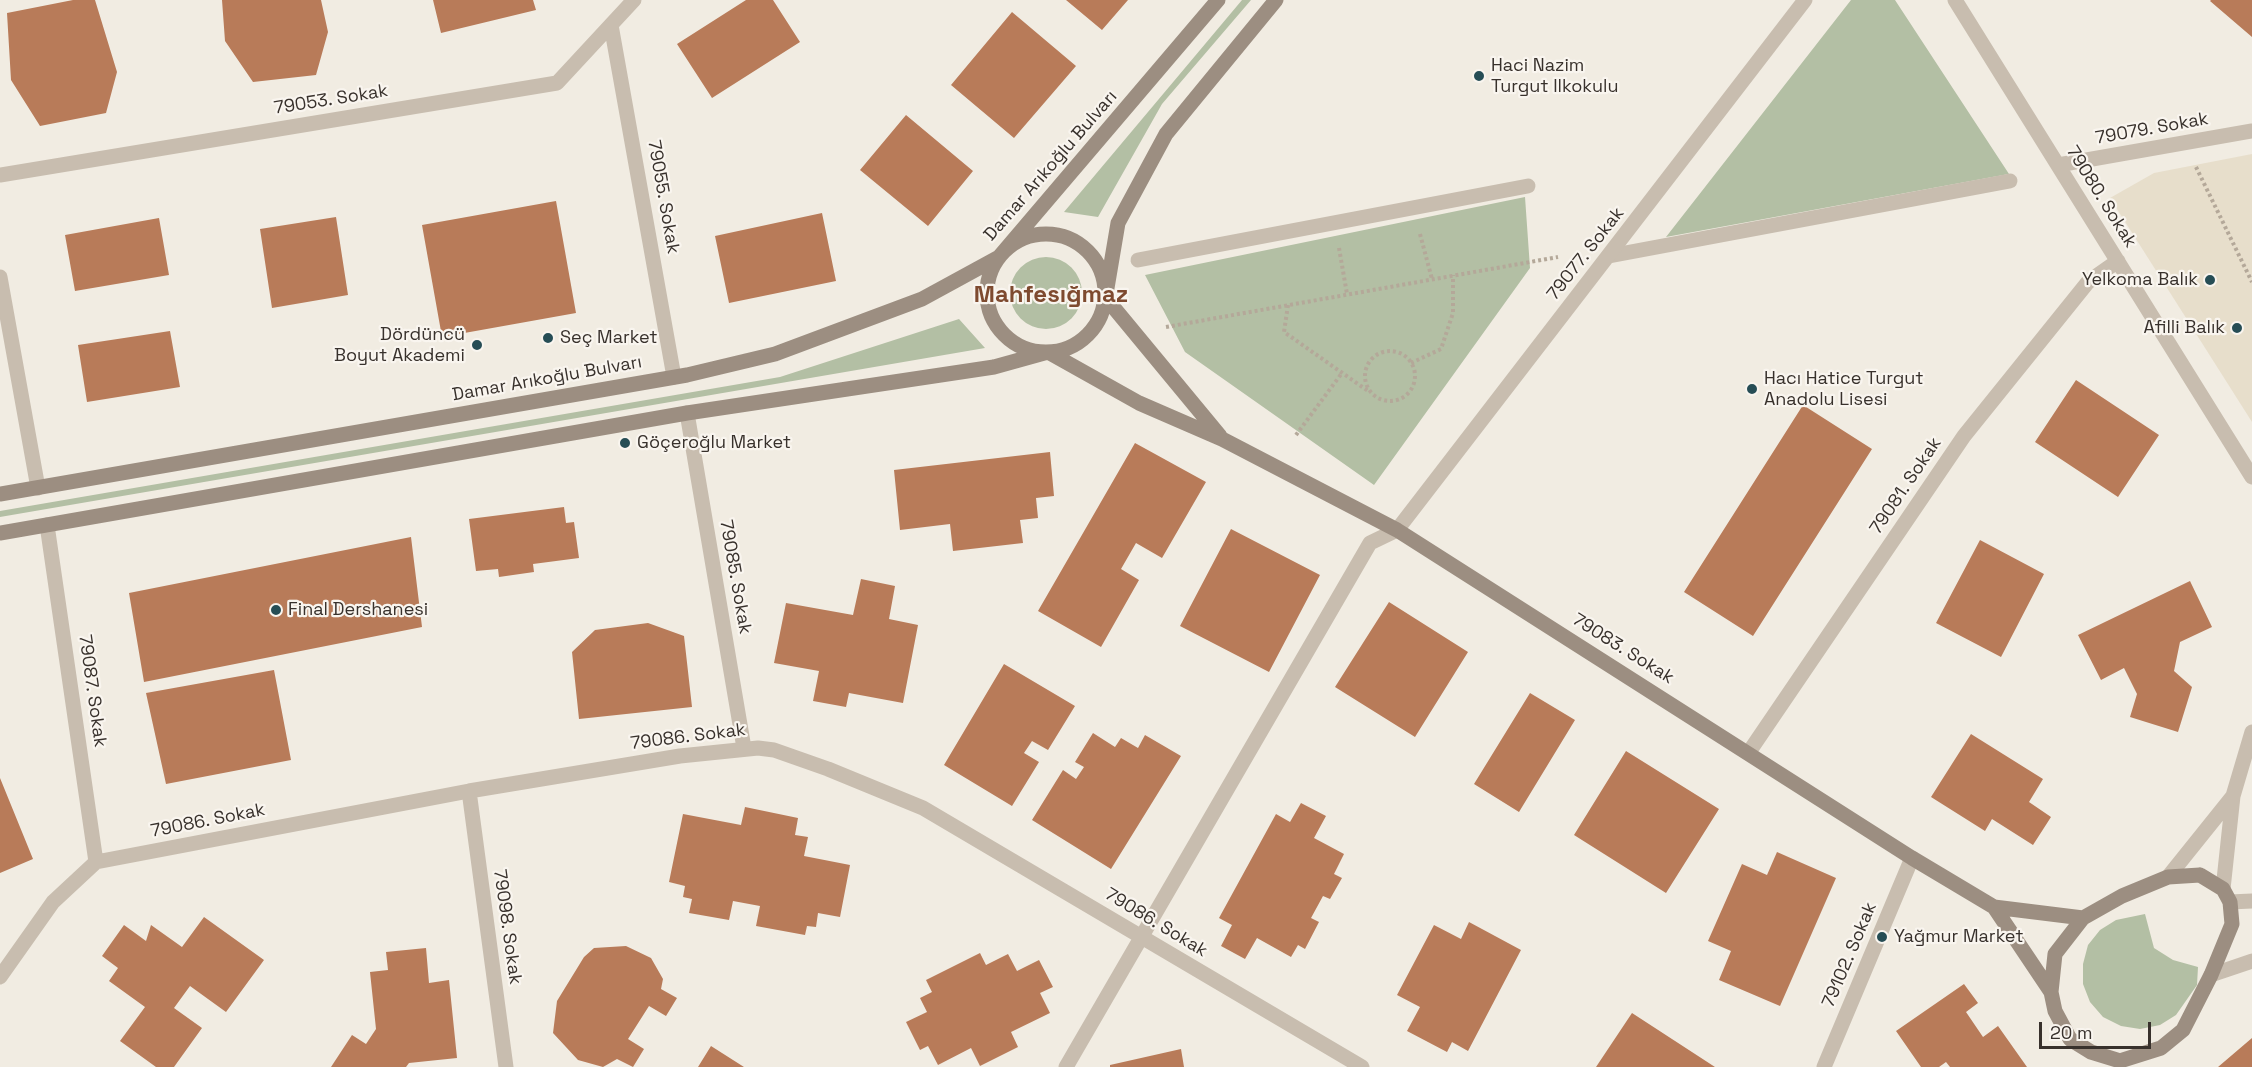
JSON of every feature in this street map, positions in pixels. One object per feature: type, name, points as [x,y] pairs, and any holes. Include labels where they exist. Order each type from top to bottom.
[{"type":"main road","name":"Damar Arıkoğlu Bulvarı","points":[[0,495],[674,377],[775,354],[922,299],[999,257],[1218,0]]},
{"type":"main road","points":[[0,533],[687,413],[994,367],[1065,349],[1080,341],[1097,321],[1105,297],[1118,224],[1166,134],[1276,0]]},
{"type":"main road","points":[[1048,352],[1029,350],[1012,341],[998,327],[990,311],[989,282],[999,257],[1013,244],[1029,237],[1048,234],[1066,238],[1083,247],[1095,261],[1103,278],[1105,297],[1222,439]]},
{"type":"main road","name":"79083. Sokak","points":[[1048,352],[1139,403],[1222,439],[1397,530],[1749,752],[1912,858],[1994,907]]},
{"type":"main road","points":[[2200,875],[2226,896],[2232,924],[2211,975],[2183,1030],[2161,1048],[2120,1064],[2091,1052],[2070,1039],[2055,1011],[2051,992],[2055,954],[2083,918],[2122,896],[2168,877],[2200,875]]},
{"type":"main road","points":[[1994,907],[2083,918]]},
{"type":"main road","points":[[1994,907],[2051,992]]},
{"type":"street","name":"79053. Sokak","points":[[0,174],[557,82],[634,0]]},
{"type":"street","name":"79080. Sokak","points":[[1955,0],[2252,477]]},
{"type":"street","name":"79077. Sokak","points":[[1397,530],[1609,256],[1799,2]]},
{"type":"street","name":"79055. Sokak","points":[[612,25],[674,377]]},
{"type":"street","name":"79079. Sokak","points":[[2058,165],[2252,131]]},
{"type":"street","points":[[1609,256],[2010,181]]},
{"type":"street","points":[[1138,260],[1528,186]]},
{"type":"street","name":"79081. Sokak","points":[[1749,752],[1964,436],[2088,282],[2118,261]]},
{"type":"street","points":[[0,277],[38,488]]},
{"type":"street","name":"79085. Sokak","points":[[687,413],[744,748]]},
{"type":"street","name":"79087. Sokak","points":[[47,525],[96,861]]},
{"type":"street","points":[[1066,1067],[1367,549],[1371,543],[1397,530]]},
{"type":"street","points":[[2252,732],[2233,796],[2226,896],[2252,901]]},
{"type":"street","name":"79086. Sokak","points":[[96,861],[469,791],[744,748],[774,750],[923,808],[1362,1067]]},
{"type":"street","name":"79098. Sokak","points":[[469,791],[506,1067]]},
{"type":"street","points":[[2168,877],[2233,796]]},
{"type":"street","name":"79102. Sokak","points":[[1824,1067],[1912,858]]},
{"type":"street","points":[[0,977],[52,902],[96,861]]},
{"type":"street","points":[[2211,975],[2252,962]]},
{"type":"path","points":[[2195,165],[2252,282]]},
{"type":"path","points":[[1414,207],[1432,279]]},
{"type":"path","points":[[1334,222],[1347,294]]},
{"type":"path","points":[[1161,327],[1558,257]]},
{"type":"path","points":[[1411,363],[1441,349],[1453,313],[1453,275]]},
{"type":"path","points":[[1288,305],[1284,332],[1371,393],[1386,401],[1402,399],[1413,387],[1415,379],[1411,363],[1399,352],[1382,352],[1374,356],[1365,370],[1366,386],[1371,393]]},
{"type":"path","points":[[1296,435],[1342,373]]},
{"type":"green space","points":[[1242,0],[1251,0],[1162,104],[1098,217],[1064,212]]},
{"type":"green space","points":[[1851,0],[1895,0],[2009,174],[1666,237]]},
{"type":"green space","points":[[1525,197],[1530,268],[1374,485],[1185,352],[1145,275]]},
{"type":"green space","points":[[1046,257],[1066,263],[1076,273],[1082,293],[1076,313],[1066,323],[1046,329],[1026,323],[1016,313],[1010,293],[1016,273],[1026,263]]},
{"type":"green space","points":[[959,319],[985,348],[0,517],[0,511],[780,377]]},
{"type":"green space","points":[[2145,914],[2154,948],[2173,960],[2198,967],[2197,985],[2176,1015],[2160,1025],[2140,1029],[2121,1026],[2103,1017],[2090,1002],[2083,984],[2083,964],[2088,945],[2100,930],[2116,920]]},
{"type":"shaded area","points":[[2252,154],[2252,422],[2110,198],[2154,173]]},
{"type":"building","points":[[73,0],[95,0],[117,72],[106,113],[40,126],[11,80],[7,13]]},
{"type":"building","points":[[222,0],[321,0],[328,32],[316,75],[253,82],[225,41]]},
{"type":"building","points":[[433,0],[533,0],[536,10],[441,33]]},
{"type":"building","points":[[746,0],[773,0],[800,42],[712,98],[677,44]]},
{"type":"building","points":[[1066,0],[1128,0],[1102,30]]},
{"type":"building","points":[[2252,0],[2252,37],[2210,1]]},
{"type":"building","points":[[1012,12],[1076,66],[1014,138],[951,85]]},
{"type":"building","points":[[906,115],[973,171],[928,226],[860,170]]},
{"type":"building","points":[[556,201],[576,313],[442,337],[422,225]]},
{"type":"building","points":[[822,213],[836,281],[729,303],[715,236]]},
{"type":"building","points":[[336,217],[348,295],[272,308],[260,229]]},
{"type":"building","points":[[159,218],[169,275],[75,291],[65,235]]},
{"type":"building","points":[[170,331],[180,387],[87,402],[78,345]]},
{"type":"building","points":[[2076,380],[2159,435],[2118,497],[2035,442]]},
{"type":"building","points":[[1803,405],[1872,449],[1753,636],[1684,592]]},
{"type":"building","points":[[1135,443],[1206,482],[1162,558],[1136,543],[1121,569],[1139,580],[1101,647],[1038,611]]},
{"type":"building","points":[[1050,452],[1054,496],[1036,498],[1038,518],[1020,520],[1023,543],[953,551],[950,524],[900,530],[894,470]]},
{"type":"building","points":[[564,507],[566,523],[574,522],[579,558],[533,564],[534,572],[499,577],[498,569],[476,571],[469,519]]},
{"type":"building","points":[[1231,529],[1320,575],[1269,672],[1180,626]]},
{"type":"building","name":"Final Dershanesi","points":[[411,537],[422,627],[144,682],[129,593]]},
{"type":"building","points":[[1980,540],[2044,574],[2001,657],[1936,623]]},
{"type":"building","points":[[861,579],[895,586],[889,619],[918,625],[903,703],[849,693],[846,707],[813,701],[819,671],[774,663],[786,603],[853,615]]},
{"type":"building","points":[[2190,581],[2212,627],[2180,642],[2174,671],[2192,687],[2178,732],[2130,717],[2137,694],[2124,668],[2101,680],[2078,635]]},
{"type":"building","points":[[1389,602],[1468,652],[1415,737],[1335,687]]},
{"type":"building","points":[[648,623],[684,636],[692,707],[579,719],[572,652],[595,630]]},
{"type":"building","points":[[1004,664],[1075,706],[1048,750],[1032,741],[1024,753],[1039,762],[1012,806],[944,765]]},
{"type":"building","points":[[274,670],[291,760],[166,784],[146,693]]},
{"type":"building","points":[[1530,693],[1575,720],[1519,812],[1474,784]]},
{"type":"building","points":[[1093,733],[1115,747],[1121,738],[1138,748],[1145,735],[1181,756],[1111,869],[1032,820],[1063,770],[1076,779],[1084,767],[1075,762]]},
{"type":"building","points":[[1971,734],[2043,779],[2029,802],[2051,817],[2033,845],[1992,819],[1985,831],[1931,797]]},
{"type":"building","points":[[1626,751],[1719,809],[1666,893],[1574,835]]},
{"type":"building","points":[[0,778],[33,859],[0,873]]},
{"type":"building","points":[[1301,803],[1326,816],[1314,838],[1344,854],[1334,874],[1342,878],[1330,899],[1323,896],[1311,918],[1319,922],[1305,949],[1298,945],[1291,957],[1257,938],[1245,959],[1221,946],[1232,925],[1219,918],[1276,814],[1290,822]]},
{"type":"building","points":[[745,807],[798,818],[795,835],[808,837],[804,856],[850,865],[840,917],[818,913],[816,927],[807,926],[805,935],[756,926],[760,906],[733,901],[729,920],[689,913],[692,899],[683,897],[685,886],[669,882],[683,814],[741,825]]},
{"type":"building","points":[[1777,852],[1836,878],[1780,1006],[1719,980],[1731,951],[1708,941],[1742,864],[1767,875]]},
{"type":"building","points":[[204,917],[264,960],[226,1012],[190,986],[174,1008],[202,1028],[174,1067],[156,1067],[120,1041],[145,1007],[109,981],[118,968],[102,956],[124,925],[146,941],[151,925],[182,947]]},
{"type":"building","points":[[1469,922],[1521,950],[1468,1051],[1452,1042],[1447,1052],[1407,1031],[1420,1007],[1397,995],[1434,925],[1461,939]]},
{"type":"building","points":[[626,946],[651,958],[663,979],[661,989],[677,998],[666,1016],[649,1006],[628,1039],[644,1049],[633,1067],[617,1059],[603,1067],[578,1060],[553,1033],[557,1001],[584,957],[594,948]]},
{"type":"building","points":[[426,948],[429,983],[449,980],[457,1058],[409,1063],[406,1067],[331,1067],[352,1035],[366,1044],[376,1029],[370,972],[388,970],[386,952]]},
{"type":"building","points":[[980,953],[986,965],[1008,954],[1017,971],[1039,960],[1053,987],[1040,993],[1050,1013],[1011,1032],[1018,1047],[980,1066],[971,1048],[938,1065],[928,1046],[920,1050],[906,1022],[927,1012],[920,998],[932,992],[926,980]]},
{"type":"building","points":[[1964,984],[1978,1003],[1966,1012],[1983,1037],[1998,1026],[2027,1067],[1950,1067],[1946,1062],[1939,1067],[1921,1067],[1896,1031]]},
{"type":"building","points":[[1632,1013],[1715,1067],[1596,1067]]},
{"type":"building","points":[[2252,1038],[2252,1067],[2218,1067]]},
{"type":"building","points":[[711,1046],[744,1067],[698,1067]]},
{"type":"building","points":[[1181,1049],[1184,1067],[1110,1067],[1110,1065]]},
{"type":"place","name":"Haci Nazim Turgut Ilkokulu","points":[[1479,76]]},
{"type":"place","name":"Yelkoma Balık","points":[[2210,280]]},
{"type":"place","name":"Afilli Balık","points":[[2237,328]]},
{"type":"place","name":"Seç Market","points":[[548,338]]},
{"type":"place","name":"Dördüncü Boyut Akademi","points":[[477,345]]},
{"type":"place","name":"Hacı Hatice Turgut Anadolu Lisesi","points":[[1752,389]]},
{"type":"place","name":"Göçeroğlu Market","points":[[625,443]]},
{"type":"place","name":"Final Dershanesi","points":[[276,610]]},
{"type":"place","name":"Yağmur Market","points":[[1882,937]]},
{"type":"district","name":"Mahfesığmaz","points":[[1051,295]]}]
